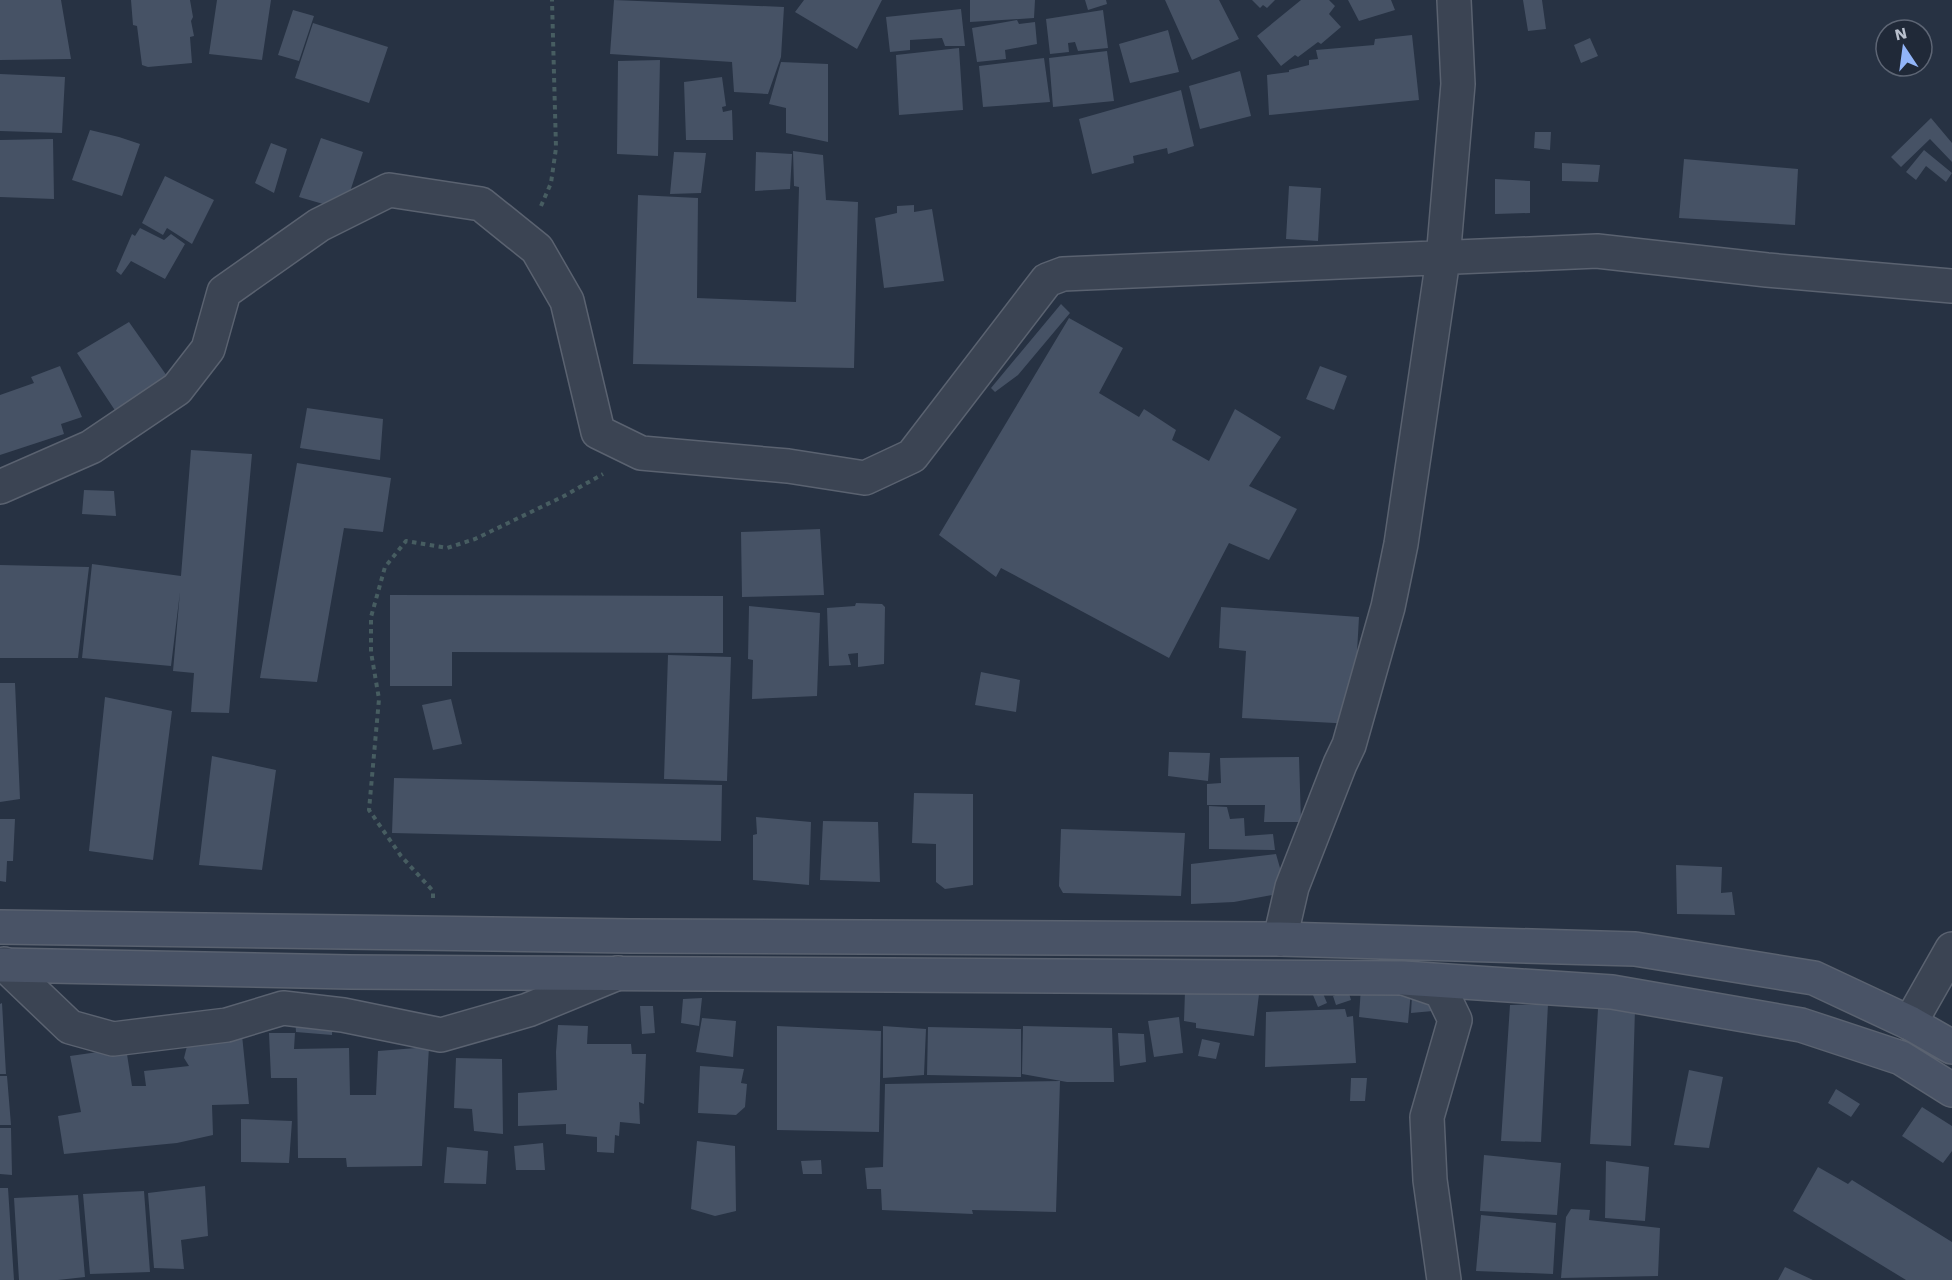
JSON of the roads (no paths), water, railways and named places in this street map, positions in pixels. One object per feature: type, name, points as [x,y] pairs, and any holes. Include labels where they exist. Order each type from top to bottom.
[{"type":"main road","points":[[0,927],[642,936],[1280,939],[1635,949],[1814,978],[1910,1023],[1952,1047]]},
{"type":"main road","points":[[2,964],[338,971],[1403,978],[1612,992],[1801,1025],[1901,1058],[1952,1090]]},
{"type":"street","points":[[1280,939],[1293,887],[1349,745],[1388,607],[1401,544],[1443,259],[1458,84],[1454,0]]},
{"type":"street","points":[[0,487],[91,447],[177,389],[208,350],[224,292],[319,225],[389,190],[481,204],[537,249],[567,301],[598,432],[640,453],[788,466],[864,478],[912,456],[1047,280],[1063,274],[1597,251],[1767,270],[1952,286]]},
{"type":"street","points":[[1910,1023],[1952,949]]},
{"type":"street","points":[[2,964],[70,1027],[113,1039],[227,1025],[283,1008],[343,1015],[441,1035],[528,1010],[618,973]]},
{"type":"street","points":[[1403,978],[1441,991],[1455,1020],[1427,1117],[1430,1180],[1444,1280]]}]
